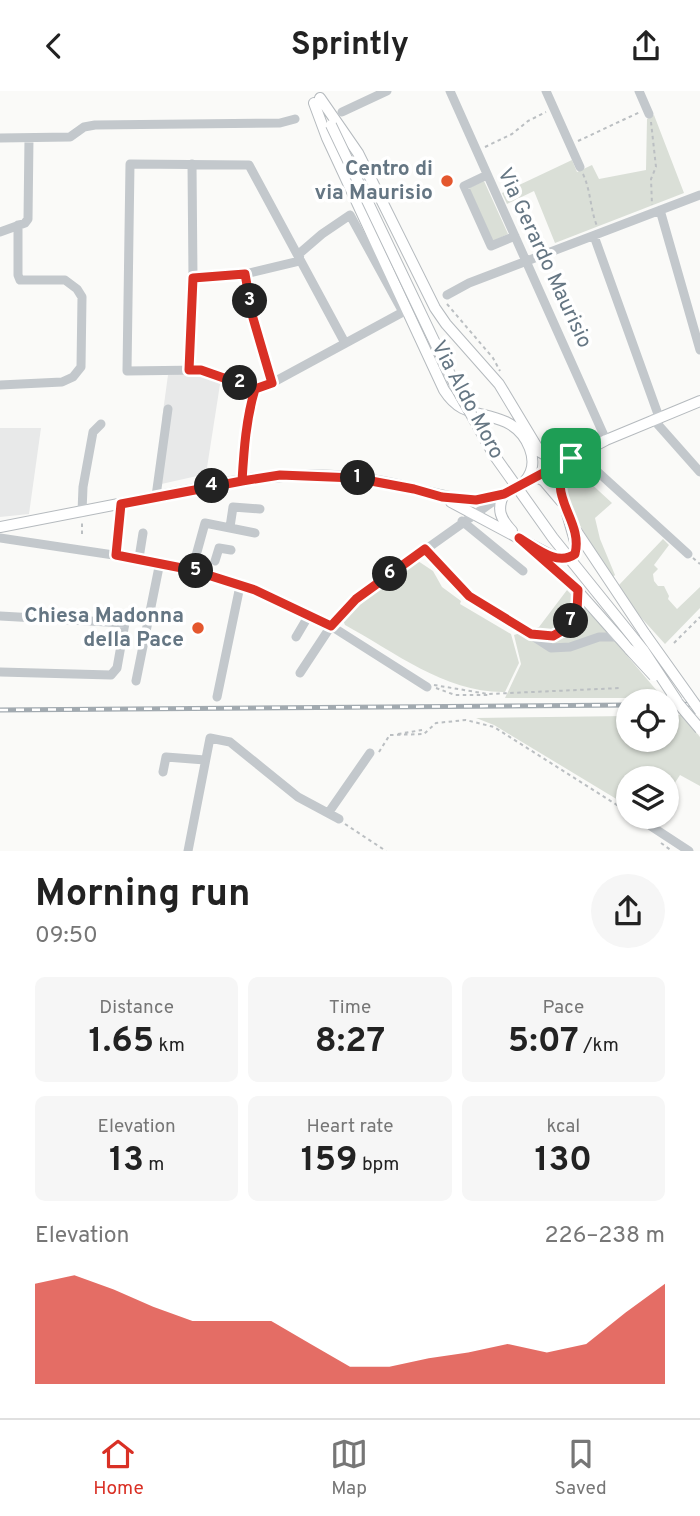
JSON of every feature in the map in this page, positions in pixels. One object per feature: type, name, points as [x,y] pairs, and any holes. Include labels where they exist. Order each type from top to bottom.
[{"type":"main road","name":"Via Aldo Moro","points":[[307,91],[317,97],[458,391],[494,455],[533,512],[682,697]]},
{"type":"main road","points":[[317,97],[340,123],[358,153],[435,309],[499,384],[540,451],[552,459],[574,456]]},
{"type":"main road","points":[[317,97],[327,138],[446,394],[456,405],[468,412],[505,422],[519,433],[532,452],[534,464],[530,479]]},
{"type":"main road","points":[[442,497],[476,500],[504,494],[606,440],[700,401]]},
{"type":"main road","points":[[505,422],[511,419],[510,405]]},
{"type":"main road","points":[[574,456],[560,477],[560,493],[571,522],[645,634],[700,729]]},
{"type":"main road","points":[[0,527],[280,475],[355,478],[442,497],[556,558],[571,557],[576,551],[571,522]]},
{"type":"main road","points":[[530,479],[544,481],[563,503]]},
{"type":"main road","points":[[504,494],[500,503],[502,520],[578,590],[630,650],[700,711]]},
{"type":"street","points":[[342,112],[387,91]]},
{"type":"street","name":"Via Gerardo Maurisio","points":[[450,91],[606,440]]},
{"type":"street","points":[[546,91],[580,167]]},
{"type":"street","points":[[639,91],[648,111]]},
{"type":"street","points":[[0,138],[70,137],[84,127],[95,125],[280,124],[295,118]]},
{"type":"street","points":[[0,232],[25,223],[28,219],[29,138]]},
{"type":"street","points":[[299,261],[300,253],[351,215],[403,312],[272,383],[255,389],[201,370],[127,371],[130,164],[249,165],[299,261],[345,343]]},
{"type":"street","points":[[189,370],[193,278],[192,164]]},
{"type":"street","points":[[487,175],[464,185],[491,246],[515,236]]},
{"type":"street","points":[[447,295],[468,283],[596,231],[656,208],[700,195]]},
{"type":"street","points":[[656,208],[700,350]]},
{"type":"street","points":[[0,385],[62,382],[73,377],[81,367],[82,297],[72,283],[65,280],[20,280],[18,225]]},
{"type":"street","points":[[596,231],[656,418],[700,472]]},
{"type":"street","points":[[193,278],[245,274],[299,261]]},
{"type":"street","points":[[245,274],[253,318],[272,383]]},
{"type":"street","points":[[242,481],[248,412],[255,389]]},
{"type":"street","points":[[156,496],[168,409]]},
{"type":"street","points":[[82,512],[83,487],[93,432],[101,424]]},
{"type":"street","points":[[574,456],[688,554]]},
{"type":"street","points":[[299,673],[331,626],[356,599],[462,521],[504,494]]},
{"type":"street","points":[[230,527],[233,507],[260,509]]},
{"type":"street","points":[[462,521],[523,571]]},
{"type":"street","points":[[192,570],[205,523],[255,533]]},
{"type":"street","points":[[139,558],[143,533]]},
{"type":"street","points":[[0,538],[139,558],[192,570],[213,569],[240,586],[264,593],[331,626],[429,687]]},
{"type":"street","points":[[213,569],[219,548],[231,550]]},
{"type":"street","points":[[425,549],[469,596],[551,648],[570,647],[599,638],[619,637]]},
{"type":"street","points":[[136,681],[160,562]]},
{"type":"street","points":[[217,697],[240,586]]},
{"type":"street","points":[[531,634],[553,636],[565,629],[577,612],[578,590]]},
{"type":"street","points":[[296,637],[309,615]]},
{"type":"street","points":[[0,616],[125,623],[117,669],[111,675],[0,672]]},
{"type":"street","points":[[188,851],[211,738],[230,743],[298,797],[339,819]]},
{"type":"street","points":[[330,812],[372,755]]},
{"type":"street","points":[[163,772],[166,757],[205,760]]},
{"type":"street","points":[[655,829],[689,851]]},
{"type":"path","points":[[477,152],[554,109]]},
{"type":"path","points":[[570,145],[648,111],[656,167],[651,179],[656,208]]},
{"type":"path","points":[[580,167],[588,184],[596,231]]},
{"type":"path","points":[[116,555],[121,504]]},
{"type":"path","points":[[82,512],[82,534]]},
{"type":"path","points":[[674,643],[700,617]]},
{"type":"path","points":[[429,687],[435,685],[488,694]]},
{"type":"path","points":[[429,687],[440,688],[455,695],[621,688]]},
{"type":"path","points":[[390,735],[424,734],[436,723],[466,720],[494,727],[616,804]]},
{"type":"path","points":[[372,755],[390,735],[422,730]]},
{"type":"path","points":[[339,819],[386,851]]},
{"type":"shaded area","points":[[654,115],[684,193],[555,243],[534,191],[507,204],[502,193],[572,160],[577,172],[592,165],[599,179],[646,170],[647,119]]},
{"type":"shaded area","points":[[484,181],[508,234],[493,241],[469,188]]},
{"type":"shaded area","points":[[194,372],[221,378],[206,474],[157,485],[166,419],[162,419],[168,375]]},
{"type":"shaded area","points":[[0,428],[41,428],[29,514],[0,517]]},
{"type":"shaded area","points":[[570,471],[586,479],[612,503],[595,518],[600,539],[615,575],[613,577],[570,507],[564,487]]},
{"type":"shaded area","points":[[663,539],[669,545],[654,565],[658,569],[653,574],[654,581],[658,586],[664,586],[668,599],[677,609],[700,587],[700,608],[665,644],[636,612],[619,585]]},
{"type":"shaded area","points":[[418,561],[433,571],[442,587],[461,601],[460,604],[511,634],[519,663],[505,692],[483,691],[441,678],[345,625],[342,618]]},
{"type":"shaded area","points":[[567,590],[602,626],[655,689],[616,689],[616,698],[505,698],[521,664],[514,635],[539,627]]},
{"type":"shaded area","points":[[679,715],[682,715],[700,737],[700,786],[679,777],[679,766],[616,766],[616,799],[494,725],[476,718],[616,716],[616,752],[679,752]]},
{"type":"railway","points":[[679,705],[700,704]]},
{"type":"railway","points":[[0,710],[616,705]]},
{"type":"place","name":"Centro di via Maurisio","points":[[447,181]]},
{"type":"place","name":"Chiesa Madonna della Pace","points":[[198,628]]},
{"type":"route","points":[[571,458],[504,494],[466,501],[355,478],[322,475],[280,475],[242,481],[248,412],[255,389],[201,370],[189,370],[193,278],[245,274],[253,318],[272,383],[255,389],[248,412],[244,444],[242,481],[121,504],[116,555],[192,570],[255,590],[331,626],[356,599],[425,549],[469,596],[531,634],[553,636],[565,629],[577,612],[578,590],[519,538],[556,558],[564,559],[575,554],[575,535],[559,485],[563,470],[571,458]]}]
